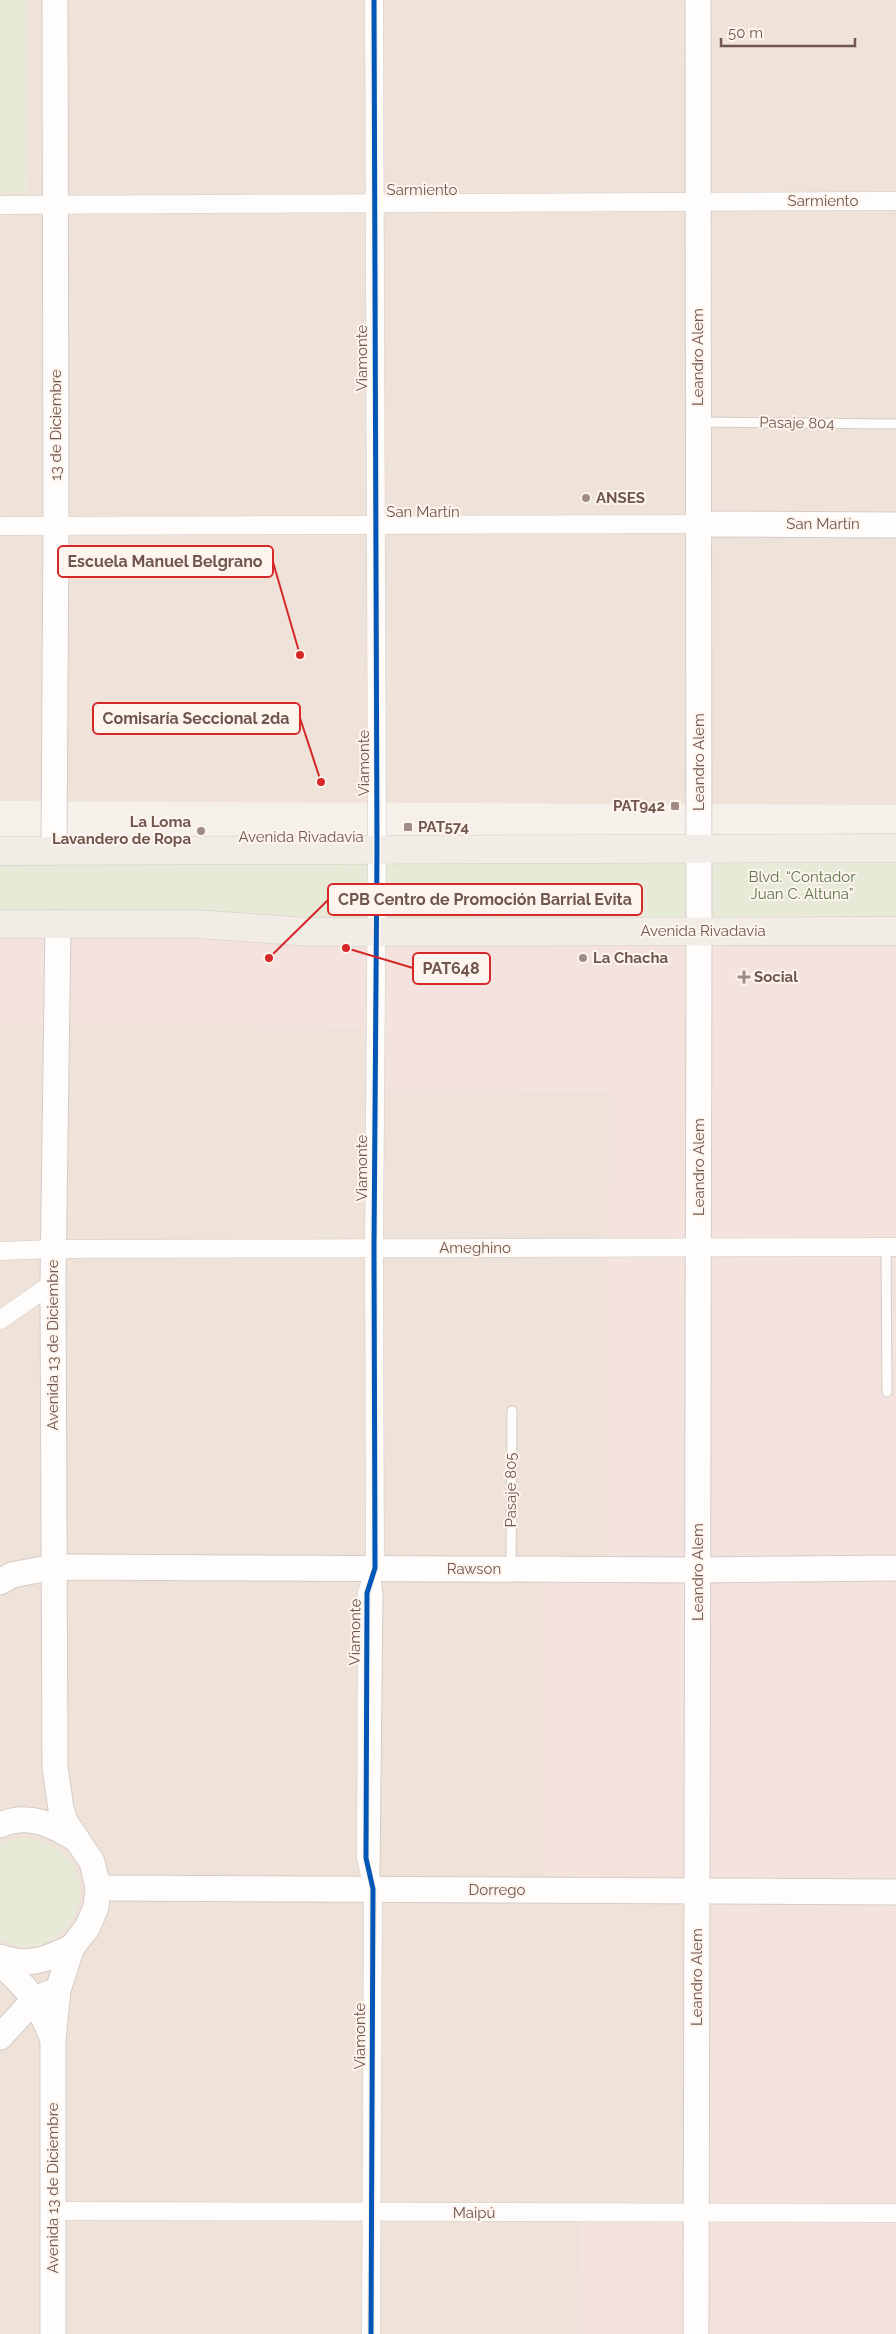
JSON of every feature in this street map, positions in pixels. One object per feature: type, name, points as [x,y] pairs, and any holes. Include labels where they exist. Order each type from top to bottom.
[{"type":"main road","name":"13 de Diciembre","points":[[54,850],[56,526],[55,0]]},
{"type":"main road","name":"Leandro Alem","points":[[696,2334],[699,1247],[698,0]]},
{"type":"main road","name":"San Martín","points":[[699,524],[896,524]]},
{"type":"main road","name":"Avenida Rivadavia","points":[[0,851],[896,848]]},
{"type":"main road","name":"Avenida 13 de Diciembre","points":[[55,1766],[52,1567],[53,1283],[58,923]]},
{"type":"main road","name":"Avenida Rivadavia","points":[[0,924],[196,924],[310,932],[896,931]]},
{"type":"main road","name":"Rawson","points":[[0,1582],[12,1575],[52,1567],[698,1570],[896,1568]]},
{"type":"main road","points":[[27,1820],[43,1802],[55,1766]]},
{"type":"main road","points":[[53,2041],[58,1990],[72,1947],[88,1928],[96,1907],[98,1888],[92,1862],[66,1823],[55,1766]]},
{"type":"main road","points":[[0,1825],[27,1820],[54,1825],[77,1840]]},
{"type":"main road","name":"Dorrego","points":[[98,1888],[896,1892]]},
{"type":"main road","points":[[0,1957],[16,1962],[44,1961],[72,1947]]},
{"type":"main road","points":[[0,1963],[21,1981],[35,1999],[53,2041]]},
{"type":"main road","points":[[0,2037],[35,1999],[58,1990]]},
{"type":"main road","name":"Avenida 13 de Diciembre","points":[[53,2041],[53,2334]]},
{"type":"street","name":"Viamonte","points":[[371,2334],[373,1889],[366,1858],[366,1809],[367,1593],[375,1568],[374,1248],[377,850],[374,0]]},
{"type":"street","name":"Sarmiento","points":[[0,204],[896,201]]},
{"type":"street","name":"San Martín","points":[[0,526],[699,524]]},
{"type":"street","name":"Ameghino","points":[[0,1251],[54,1249],[891,1247]]},
{"type":"street","points":[[0,1320],[53,1283]]},
{"type":"street","name":"Maipú","points":[[53,2211],[896,2213]]},
{"type":"lane","name":"Pasaje 804","points":[[698,422],[896,424]]},
{"type":"lane","points":[[888,1392],[891,1247]]},
{"type":"lane","name":"Pasaje 805","points":[[511,1569],[512,1411]]},
{"type":"shaded area","points":[[0,0],[896,0],[896,805],[0,801]]},
{"type":"shaded area","points":[[0,924],[896,931],[896,2334],[578,2334],[579,2212],[696,2212],[697,1891],[542,1890],[543,1569],[605,1569],[610,1092],[375,1091],[375,1028],[0,1025]]},
{"type":"shaded area","points":[[0,940],[896,950],[896,2334],[0,2334]]},
{"type":"green space","points":[[0,0],[26,0],[27,193],[0,193]]},
{"type":"green space","name":"Blvd. “Contador Juan C. Altuna”","points":[[896,848],[896,931],[0,924],[0,851]]},
{"type":"green space","points":[[27,1838],[57,1849],[74,1866],[80,1888],[77,1909],[66,1928],[49,1942],[26,1947],[0,1940],[0,1845],[10,1840]]},
{"type":"cycle path","points":[[371,2334],[373,1889],[366,1858],[367,1593],[375,1568],[374,1248],[377,849],[374,0]]},
{"type":"place","name":"ANSES","points":[[586,498]]},
{"type":"place","name":"Escuela Manuel Belgrano","points":[[300,655]]},
{"type":"place","name":"Comisaría Seccional 2da","points":[[321,782]]},
{"type":"place","name":"PAT942","points":[[675,806]]},
{"type":"place","name":"PAT574","points":[[408,827]]},
{"type":"place","name":"La Loma Lavandero de Ropa","points":[[201,831]]},
{"type":"place","name":"PAT648","points":[[346,948]]},
{"type":"place","name":"CPB Centro de Promoción Barrial Evita","points":[[269,958]]},
{"type":"place","name":"La Chacha","points":[[583,958]]},
{"type":"place","name":"Social","points":[[744,977]]}]
